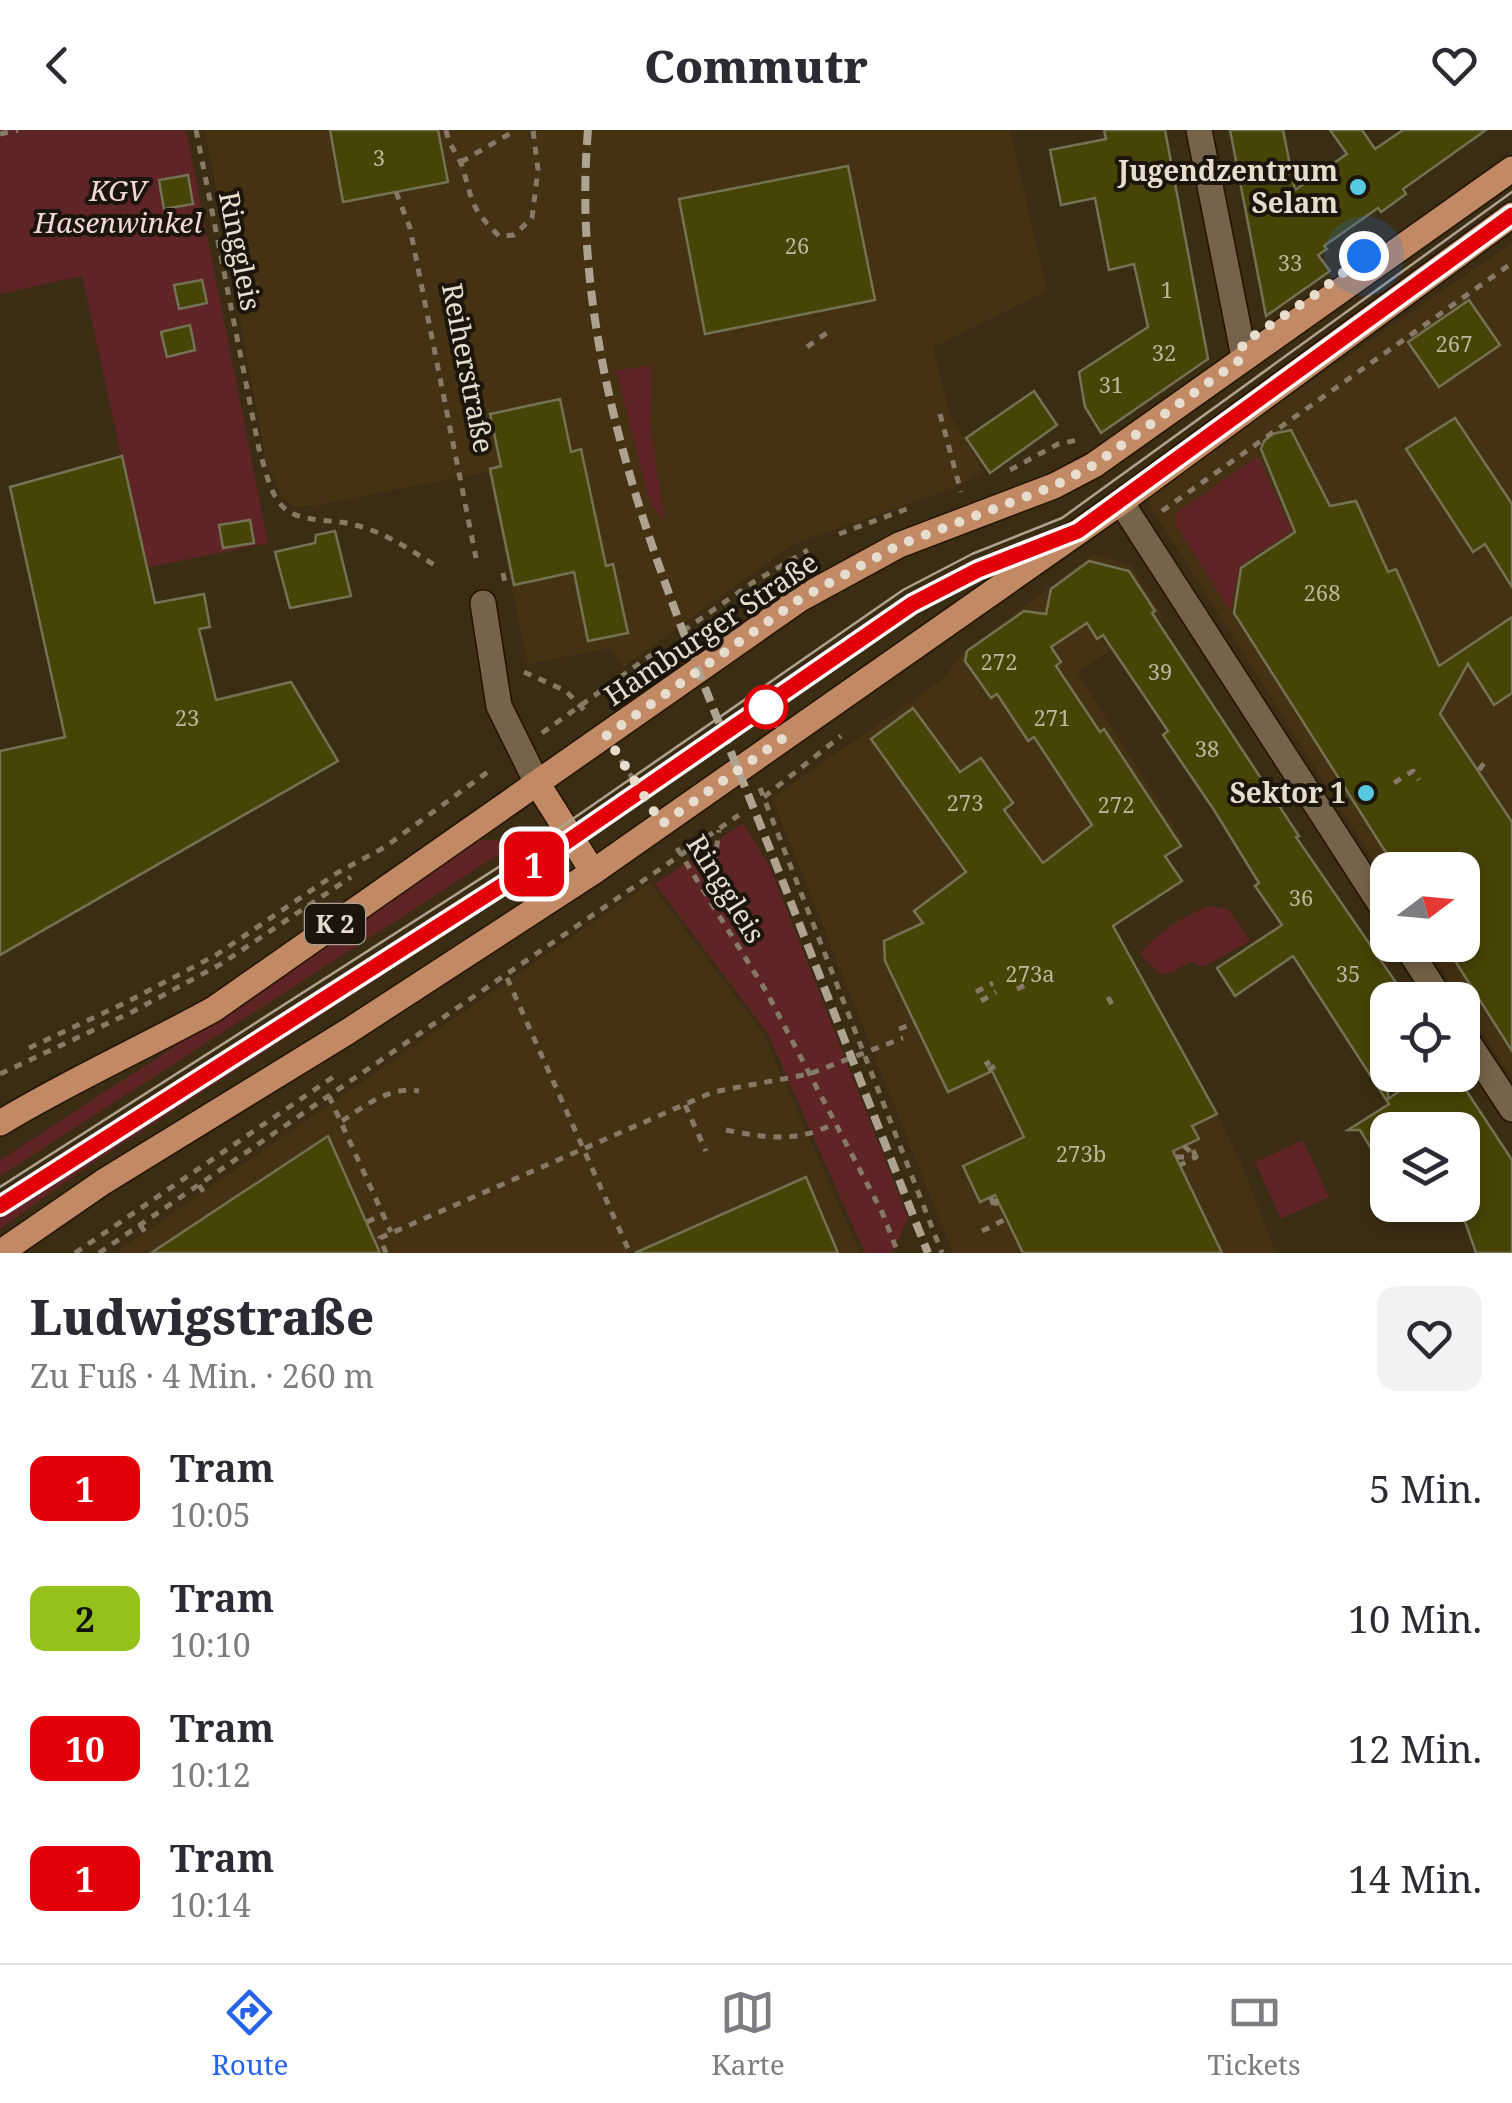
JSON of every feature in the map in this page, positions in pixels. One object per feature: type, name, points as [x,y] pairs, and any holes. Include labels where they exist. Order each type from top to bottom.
[{"type":"main road","name":"Hamburger Straße","points":[[0,1122],[214,1009],[800,599],[899,545],[1054,486],[1094,465],[1512,168]]},
{"type":"main road","points":[[0,1253],[103,1182],[347,1032],[662,824],[1121,502],[1512,215]]},
{"type":"main road","points":[[537,783],[592,872]]},
{"type":"street","points":[[1199,130],[1244,357]]},
{"type":"street","points":[[1121,502],[1370,888]]},
{"type":"street","points":[[483,604],[499,706],[537,783]]},
{"type":"street","points":[[1480,1060],[1512,1109]]},
{"type":"path","points":[[0,134],[18,130]]},
{"type":"path","name":"Ringgleis","points":[[196,130],[259,449],[271,488],[284,508],[304,517],[352,524],[379,534],[436,566]]},
{"type":"path","points":[[446,130],[450,149],[461,162],[476,214],[500,236],[514,236],[532,218],[538,170],[533,130]]},
{"type":"path","points":[[461,162],[516,130]]},
{"type":"path","name":"Reiherstraße","points":[[396,192],[410,228],[476,558]]},
{"type":"path","points":[[1162,511],[1512,263]]},
{"type":"path","points":[[807,348],[832,329]]},
{"type":"path","points":[[940,414],[962,492]]},
{"type":"path","points":[[683,631],[808,550]]},
{"type":"path","points":[[503,573],[507,590]]},
{"type":"path","points":[[540,735],[654,653]]},
{"type":"path","name":"Ringgleis","points":[[521,658],[525,675],[566,691],[606,736],[710,899],[766,991],[882,1212],[898,1253]]},
{"type":"path","points":[[588,715],[603,705]]},
{"type":"path","points":[[1479,770],[1488,758]]},
{"type":"path","points":[[29,1048],[216,954],[384,846],[489,771]]},
{"type":"path","points":[[1394,783],[1413,771],[1419,780]]},
{"type":"path","points":[[760,788],[942,1253]]},
{"type":"path","points":[[99,1253],[739,815]]},
{"type":"path","points":[[710,899],[719,830]]},
{"type":"path","points":[[0,1074],[132,1012],[221,964],[357,874]]},
{"type":"path","points":[[506,976],[630,1253]]},
{"type":"path","points":[[1017,989],[1029,983]]},
{"type":"path","points":[[992,984],[976,992],[981,1001],[996,993]]},
{"type":"path","points":[[899,1029],[916,1023]]},
{"type":"path","points":[[386,1253],[380,1238],[391,1232],[685,1104],[732,1086],[809,1074],[903,1038]]},
{"type":"path","points":[[342,1121],[372,1101],[402,1088],[420,1091]]},
{"type":"path","points":[[329,1096],[391,1232]]},
{"type":"path","points":[[685,1104],[706,1151]]},
{"type":"path","points":[[726,1130],[772,1139],[807,1135],[834,1123]]},
{"type":"path","points":[[1187,1145],[1196,1157]]},
{"type":"path","points":[[1176,1158],[1196,1157]]},
{"type":"path","points":[[1180,1166],[1196,1157]]},
{"type":"path","points":[[199,1184],[206,1196]]},
{"type":"path","points":[[982,1231],[1003,1220],[995,1209],[994,1198]]},
{"type":"path","points":[[366,1222],[383,1214]]},
{"type":"path","points":[[140,1225],[148,1236]]},
{"type":"shaded area","points":[[205,130],[1010,130],[1047,291],[933,347],[949,412],[983,471],[959,486],[792,545],[623,667],[610,648],[528,664],[488,472],[311,506],[294,507],[283,499],[266,461]]},
{"type":"shaded area","points":[[1512,243],[1512,1079],[1480,1029],[1480,982],[1450,982],[1438,962],[1480,962],[1480,852],[1370,855],[1144,496]]},
{"type":"shaded area","points":[[1093,554],[1130,565],[1164,618],[1077,672],[1185,844],[1132,878],[1109,919],[1217,1114],[1276,1253],[953,1253],[772,798],[942,680],[963,653]]},
{"type":"shaded area","points":[[650,883],[763,1033],[860,1253],[115,1253]]},
{"type":"green space","name":"KGV Hasenwinkel","points":[[0,130],[186,130],[268,543],[146,568],[82,276],[0,294]]},
{"type":"green space","points":[[652,366],[650,425],[665,522],[650,503],[616,370]]},
{"type":"green space","points":[[1258,456],[1292,531],[1239,566],[1230,611],[1175,524],[1177,512]]},
{"type":"green space","points":[[743,823],[769,865],[908,1218],[892,1253],[865,1253],[768,1034],[655,884]]},
{"type":"green space","points":[[476,840],[497,840],[512,846],[0,1176],[0,1160],[228,1012]]},
{"type":"green space","points":[[489,897],[494,903],[85,1168],[0,1229],[0,1211]]},
{"type":"green space","points":[[1210,906],[1228,909],[1250,941],[1203,967],[1190,962],[1160,974],[1140,954],[1172,925]]},
{"type":"green space","points":[[1303,1140],[1329,1197],[1281,1219],[1255,1162]]},
{"type":"building","points":[[330,130],[438,130],[448,182],[343,202]]},
{"type":"building","points":[[1104,130],[1165,130],[1208,359],[1101,433],[1085,407],[1079,372],[1148,327],[1134,264],[1109,270],[1095,198],[1061,205],[1050,150],[1106,139]]},
{"type":"building","points":[[1230,130],[1283,130],[1295,190],[1347,154],[1330,130],[1362,130],[1375,149],[1403,130],[1486,130],[1403,189],[1406,194],[1381,212],[1378,208],[1324,246],[1327,249],[1318,255],[1330,271],[1266,316]]},
{"type":"building","points":[[848,166],[875,300],[705,334],[679,199]]},
{"type":"building","points":[[188,175],[193,204],[164,209],[159,180]]},
{"type":"building","points":[[202,280],[207,303],[179,309],[174,285]]},
{"type":"building","points":[[1469,300],[1500,345],[1439,387],[1408,342]]},
{"type":"building","points":[[190,325],[195,350],[167,357],[161,332]]},
{"type":"building","points":[[1034,391],[1057,425],[990,473],[966,438]]},
{"type":"building","points":[[560,399],[571,452],[581,449],[606,566],[613,564],[628,633],[588,641],[574,572],[514,585],[490,469],[501,466],[490,414]]},
{"type":"building","points":[[1455,418],[1512,504],[1512,587],[1485,544],[1473,552],[1406,449]]},
{"type":"building","points":[[1291,430],[1330,506],[1356,501],[1388,572],[1396,569],[1439,666],[1512,617],[1512,693],[1494,705],[1468,664],[1440,714],[1512,822],[1512,1051],[1480,1000],[1480,982],[1468,982],[1456,962],[1480,962],[1480,852],[1386,852],[1234,613],[1241,568],[1295,532],[1261,449],[1272,434]]},
{"type":"building","points":[[122,456],[155,603],[204,594],[210,627],[199,629],[216,700],[291,682],[338,761],[0,955],[0,751],[65,737],[10,487]]},
{"type":"building","points":[[250,520],[254,543],[223,548],[219,525]]},
{"type":"building","points":[[335,531],[351,596],[290,608],[275,552],[315,543],[316,535]]},
{"type":"building","points":[[1089,561],[1129,571],[1155,611],[1152,613],[1299,836],[1296,837],[1370,945],[1370,962],[1382,962],[1396,982],[1370,982],[1370,1075],[1293,956],[1235,996],[1217,968],[1282,925],[1255,886],[1259,883],[1214,810],[1163,735],[1168,731],[1103,635],[1097,639],[1087,623],[1051,647],[1061,662],[1056,666],[1100,732],[1104,729],[1181,846],[1165,856],[1182,881],[1113,926],[1217,1114],[1192,1126],[1199,1139],[1173,1151],[1222,1253],[1023,1253],[995,1195],[980,1202],[963,1166],[1024,1137],[992,1071],[948,1092],[885,961],[884,941],[923,923],[914,911],[966,872],[871,739],[913,708],[960,772],[981,758],[1013,803],[1004,810],[1043,863],[1092,825],[1034,737],[1028,741],[997,694],[991,698],[965,661],[967,651],[1024,611],[1046,614],[1051,589]]},
{"type":"building","points":[[1381,1092],[1388,1092],[1388,1099],[1398,1092],[1467,1092],[1512,1160],[1512,1253],[1476,1253],[1465,1222],[1480,1222],[1480,1112],[1376,1112],[1389,1104]]},
{"type":"building","points":[[1370,1116],[1370,1147],[1360,1130],[1348,1130]]},
{"type":"building","points":[[328,1136],[380,1253],[151,1253]]},
{"type":"building","points":[[806,1177],[838,1253],[635,1253]]},
{"type":"tram line","points":[[0,1187],[564,825],[903,590],[972,554],[1062,518],[1512,192]]},
{"type":"tram line","points":[[0,1206],[526,870],[913,605],[979,570],[1079,531],[1512,215]]},
{"type":"tram line","name":"1","points":[[0,1206],[526,870],[912,604],[978,570],[1078,531],[1512,215]]},
{"type":"railway","points":[[588,130],[586,221],[594,311],[610,400],[634,488],[694,661],[928,1253]]},
{"type":"place","name":"Jugendzentrum Selam","points":[[1358,187]]},
{"type":"place","name":"Sektor 1","points":[[1366,793]]},
{"type":"route","points":[[766,707],[782,739],[662,824],[606,736],[800,599],[899,545],[1054,486],[1094,465],[1244,357],[1242,344],[1364,256]]}]
